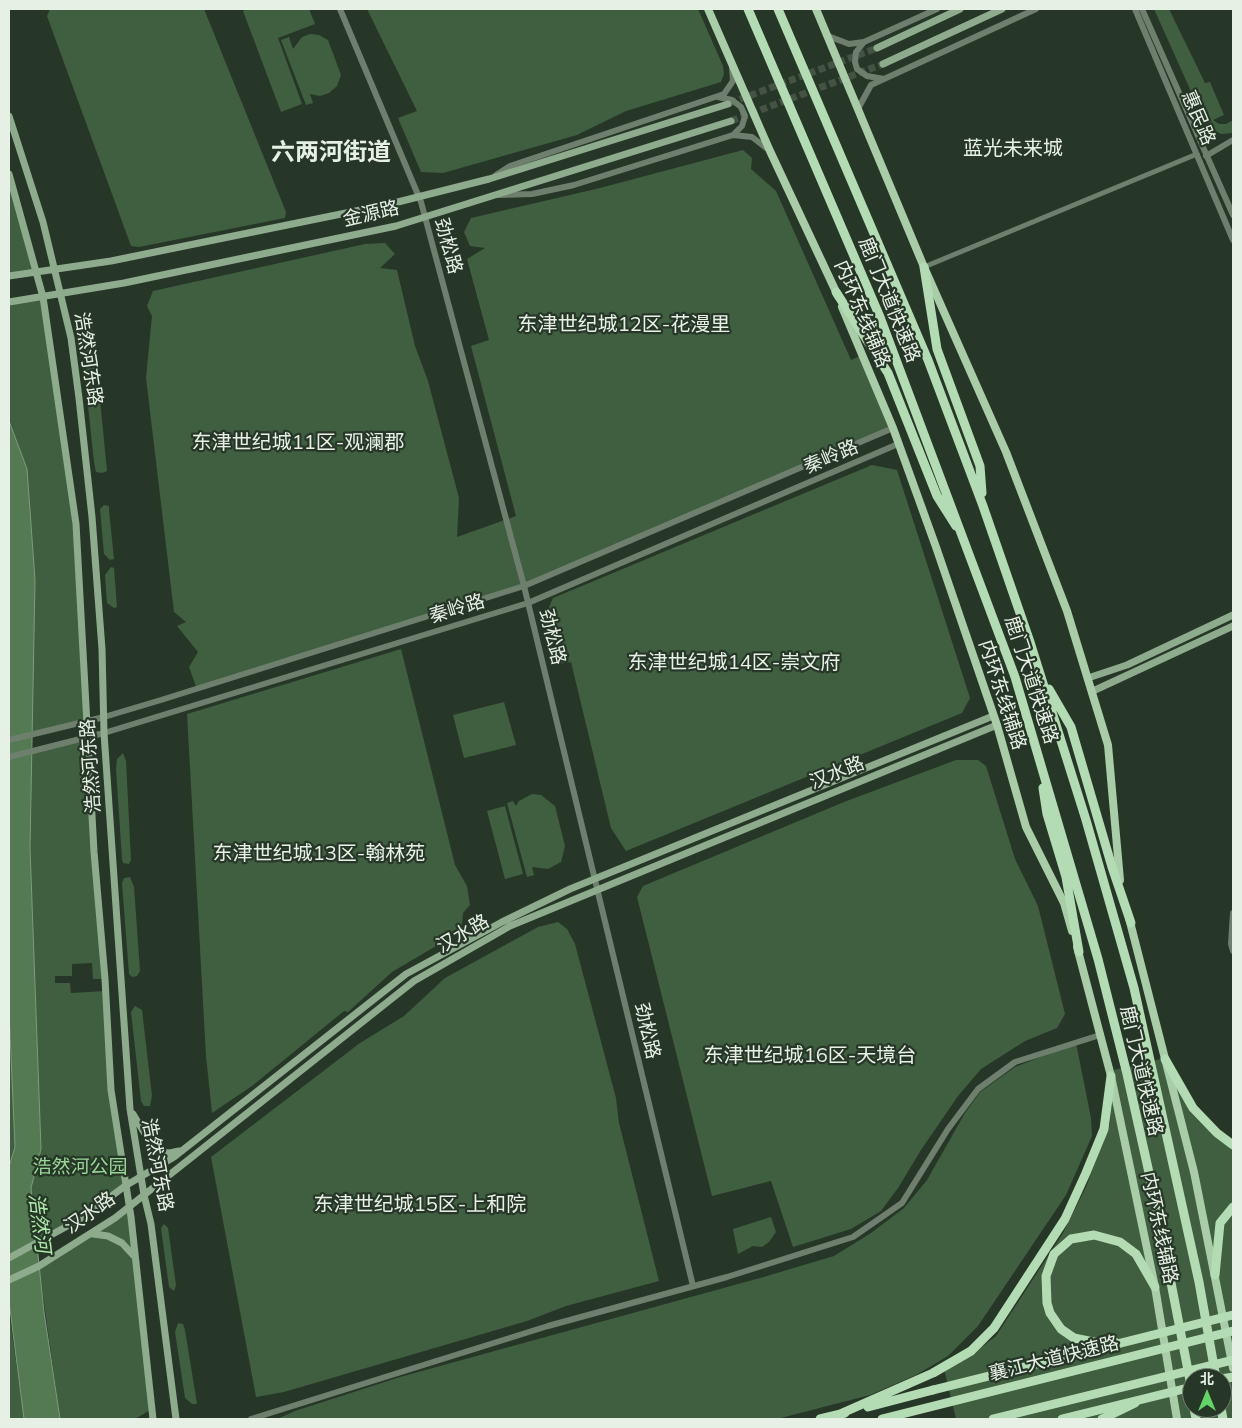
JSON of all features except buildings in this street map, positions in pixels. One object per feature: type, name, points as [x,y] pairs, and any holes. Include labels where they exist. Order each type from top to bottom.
[{"type":"highway","name":"鹿门大道快速路","points":[[748,9],[880,316],[966,542],[1015,678],[1098,959],[1127,1074],[1154,1195],[1188,1368]]},
{"type":"highway","name":"鹿门大道快速路","points":[[778,9],[928,360],[983,506],[1040,675],[1086,820],[1134,988],[1199,1282],[1214,1368]]},
{"type":"highway","points":[[924,268],[937,349],[980,466],[983,506]]},
{"type":"highway","points":[[836,292],[888,373],[937,496],[966,542]]},
{"type":"highway","points":[[1040,675],[1071,727],[1112,867],[1131,924]]},
{"type":"highway","points":[[1040,761],[1047,814],[1066,877],[1079,952]]},
{"type":"highway","points":[[1164,1059],[1193,1108],[1217,1133],[1233,1145]]},
{"type":"highway","points":[[840,1414],[933,1373],[971,1351],[994,1328],[1065,1218],[1086,1173],[1104,1129],[1111,1076]]},
{"type":"highway","points":[[1215,1275],[1220,1223],[1233,1207]]},
{"type":"highway","points":[[1132,1341],[1098,1343],[1074,1338],[1061,1329],[1050,1313],[1047,1303],[1046,1276],[1054,1254],[1071,1239],[1094,1235],[1120,1242],[1136,1254],[1155,1287]]},
{"type":"highway","points":[[820,1419],[1233,1316]]},
{"type":"highway","name":"襄江大道快速路","points":[[882,1419],[1233,1331]]},
{"type":"highway","points":[[993,1419],[1233,1360]]},
{"type":"highway","points":[[1062,1419],[1182,1389]]},
{"type":"highway","points":[[1102,1419],[1147,1398]]},
{"type":"main road","name":"内环东线辅路","points":[[708,9],[770,151],[836,292],[893,428],[997,726],[1026,827],[1064,903],[1079,952],[1111,1076],[1155,1287],[1177,1419]]},
{"type":"main road","points":[[816,9],[859,107],[924,268],[1006,452],[1067,611],[1093,692],[1108,745],[1118,870],[1164,1059],[1194,1172],[1233,1368]]},
{"type":"main road","points":[[877,48],[960,9]]},
{"type":"main road","points":[[883,64],[1002,9]]},
{"type":"main road","name":"金源路","points":[[9,276],[110,261],[419,197],[490,179],[728,104]]},
{"type":"main road","name":"浩然河东路","points":[[9,116],[43,222],[71,338],[89,486],[102,649],[104,733],[130,1109],[140,1176],[156,1255],[176,1419]]},
{"type":"main road","name":"金源路","points":[[9,302],[61,295],[386,228],[731,121]]},
{"type":"main road","name":"浩然河东路","points":[[9,174],[43,297],[76,524],[94,852],[105,979],[111,1090],[129,1206],[153,1419]]},
{"type":"main road","points":[[1088,678],[1127,665],[1233,615]]},
{"type":"main road","points":[[1093,692],[1233,626]]},
{"type":"main road","name":"汉水路","points":[[9,1258],[76,1222],[125,1186],[182,1150],[406,974],[502,922],[596,879],[993,716]]},
{"type":"main road","name":"汉水路","points":[[9,1280],[39,1266],[93,1234],[414,981],[510,926],[598,888],[997,726]]},
{"type":"main road","points":[[130,1109],[148,1139],[160,1152],[170,1153],[182,1150]]},
{"type":"main road","points":[[93,1234],[108,1236],[122,1243],[134,1256]]},
{"type":"street","name":"劲松路","points":[[340,9],[419,197],[425,217],[524,586],[693,1286]]},
{"type":"street","points":[[828,36],[849,44],[864,42],[937,9]]},
{"type":"street","points":[[859,107],[871,85],[1036,9]]},
{"type":"street","name":"惠民路","points":[[1135,9],[1233,240]]},
{"type":"street","name":"惠民路","points":[[1142,9],[1233,215]]},
{"type":"street","points":[[864,42],[856,52],[855,62],[858,69],[867,76],[884,79]]},
{"type":"street","points":[[490,179],[510,166],[724,94],[733,81],[732,65]]},
{"type":"street","points":[[715,97],[732,100],[741,107],[745,116],[742,126],[733,136]]},
{"type":"street","points":[[493,196],[532,194],[574,185],[733,136],[752,137],[770,151]]},
{"type":"street","points":[[1206,156],[1233,140]]},
{"type":"street","points":[[924,268],[1197,154]]},
{"type":"street","name":"秦岭路","points":[[9,740],[104,717],[524,586],[893,428]]},
{"type":"street","name":"秦岭路","points":[[9,757],[88,738],[528,603],[898,444]]},
{"type":"street","points":[[1233,913],[1231,944],[1233,951]]},
{"type":"street","points":[[251,1419],[548,1326],[693,1286],[853,1237],[902,1203],[948,1130],[978,1089],[1015,1062],[1100,1035]]},
{"type":"green space","points":[[50,9],[204,9],[286,212],[285,218],[139,247],[131,246],[47,16]]},
{"type":"green space","points":[[248,9],[309,9],[315,24],[278,38],[302,104],[281,112],[243,11]]},
{"type":"green space","points":[[367,9],[698,9],[723,66],[724,74],[721,82],[626,111],[577,135],[443,173],[421,172],[398,118],[417,111]]},
{"type":"green space","points":[[1154,9],[1169,9],[1205,83],[1210,82],[1224,115],[1213,120],[1219,124],[1226,124],[1233,120],[1233,133],[1221,134],[1207,127]]},
{"type":"green space","points":[[310,34],[319,35],[328,40],[341,75],[337,86],[329,93],[320,96],[310,94],[313,103],[306,105],[281,40],[289,37],[293,49],[302,37]]},
{"type":"green space","points":[[743,150],[752,158],[751,169],[776,191],[851,360],[862,355],[893,428],[524,586],[197,689],[189,667],[198,652],[177,626],[186,622],[174,612],[146,378],[152,316],[147,306],[153,291],[365,244],[385,243],[395,254],[380,268],[397,270],[415,346],[428,381],[459,498],[457,537],[516,516],[471,346],[489,340],[467,259],[485,248],[470,246],[464,232],[471,218],[600,188]]},
{"type":"green space","points":[[9,174],[37,273],[9,276]]},
{"type":"green space","points":[[43,297],[76,524],[87,721],[31,734],[35,580],[27,469],[9,421],[9,302]]},
{"type":"green space","points":[[89,327],[97,335],[94,338],[107,471],[102,473],[96,472],[94,462],[82,350],[83,339]]},
{"type":"green space","points":[[872,465],[897,470],[970,698],[962,713],[626,851],[611,828],[571,662],[558,664],[547,612],[553,598]]},
{"type":"green space","points":[[104,505],[109,506],[114,559],[110,560],[104,554],[100,509]]},
{"type":"green space","points":[[111,567],[114,568],[117,607],[114,608],[107,603],[105,575]]},
{"type":"green space","points":[[401,649],[455,865],[467,886],[470,905],[463,913],[462,924],[458,933],[392,972],[348,1012],[344,1011],[252,1086],[212,1113],[206,1056],[187,714]]},
{"type":"green space","points":[[504,702],[516,745],[464,758],[453,715]]},
{"type":"green space","name":"浩然河公园","points":[[88,738],[105,979],[93,979],[92,963],[72,964],[72,976],[55,976],[55,983],[70,983],[71,993],[105,991],[111,1090],[125,1186],[37,1244],[31,1188],[41,1149],[30,848],[31,751]]},
{"type":"green space","points":[[123,753],[126,761],[131,860],[129,864],[123,863],[122,859],[116,769],[117,759]]},
{"type":"green space","points":[[956,760],[978,760],[986,766],[1015,859],[1038,906],[1065,1014],[1057,1028],[1025,1041],[981,1069],[958,1096],[881,1211],[851,1229],[793,1247],[771,1181],[712,1196],[637,897],[643,886],[844,802]]},
{"type":"green space","points":[[532,794],[541,795],[555,806],[565,846],[561,862],[548,869],[532,867],[534,875],[527,877],[507,803],[513,801],[516,806],[519,801]]},
{"type":"green space","points":[[505,806],[523,874],[505,879],[487,811]]},
{"type":"green space","points":[[130,877],[134,887],[140,971],[137,976],[132,977],[129,974],[122,883],[124,878]]},
{"type":"green space","points":[[558,922],[567,929],[575,944],[616,1098],[619,1123],[659,1281],[566,1306],[527,1321],[284,1392],[256,1397],[211,1157],[360,1043],[404,1016],[445,978],[538,927]]},
{"type":"green space","points":[[135,1006],[142,1010],[152,1096],[150,1106],[144,1106],[141,1101],[131,1012]]},
{"type":"green space","name":"浩然河公园","points":[[9,1010],[15,1147],[9,1167]]},
{"type":"green space","points":[[1076,1043],[1091,1118],[1092,1136],[1066,1195],[978,1326],[948,1356],[916,1375],[870,1395],[777,1419],[277,1419],[295,1411],[400,1377],[834,1256],[871,1233],[904,1208],[927,1180],[965,1113],[980,1092],[1015,1067]]},
{"type":"green space","points":[[1161,1059],[1183,1095],[1233,1149],[1233,1419],[956,1419],[944,1369],[970,1356],[996,1336],[1063,1233],[1086,1187],[1110,1124],[1114,1070]]},
{"type":"green space","name":"浩然河公园","points":[[129,1206],[152,1409],[135,1419],[60,1419],[39,1266]]},
{"type":"green space","points":[[771,1217],[776,1232],[769,1242],[762,1247],[753,1246],[738,1254],[733,1229]]},
{"type":"green space","points":[[164,1224],[168,1228],[176,1285],[174,1291],[169,1287],[161,1228]]},
{"type":"green space","points":[[9,1301],[10,1319],[24,1419],[9,1419]]},
{"type":"green space","points":[[178,1323],[183,1324],[185,1330],[197,1404],[192,1404],[185,1398],[175,1332]]},
{"type":"shaded area","points":[[9,421],[27,469],[35,580],[30,848],[41,1149],[31,1188],[44,1312],[60,1419],[24,1419],[9,1301],[9,1167],[15,1147],[9,1010]]},
{"type":"tunnel","points":[[730,103],[877,48]]},
{"type":"tunnel","points":[[731,121],[883,64]]},
{"type":"district","name":"蓝光未来城","points":[[1013,149]]},
{"type":"district","name":"六两河街道","points":[[331,153]]},
{"type":"district","name":"东津世纪城12区-花漫里","points":[[624,325]]},
{"type":"district","name":"东津世纪城11区-观澜郡","points":[[298,443]]},
{"type":"district","name":"东津世纪城14区-崇文府","points":[[734,663]]},
{"type":"district","name":"东津世纪城13区-翰林苑","points":[[319,854]]},
{"type":"district","name":"东津世纪城16区-天境台","points":[[810,1056]]},
{"type":"district","name":"东津世纪城15区-上和院","points":[[420,1205]]},
{"type":"water label","name":"浩然河","points":[[39,1223]]}]
